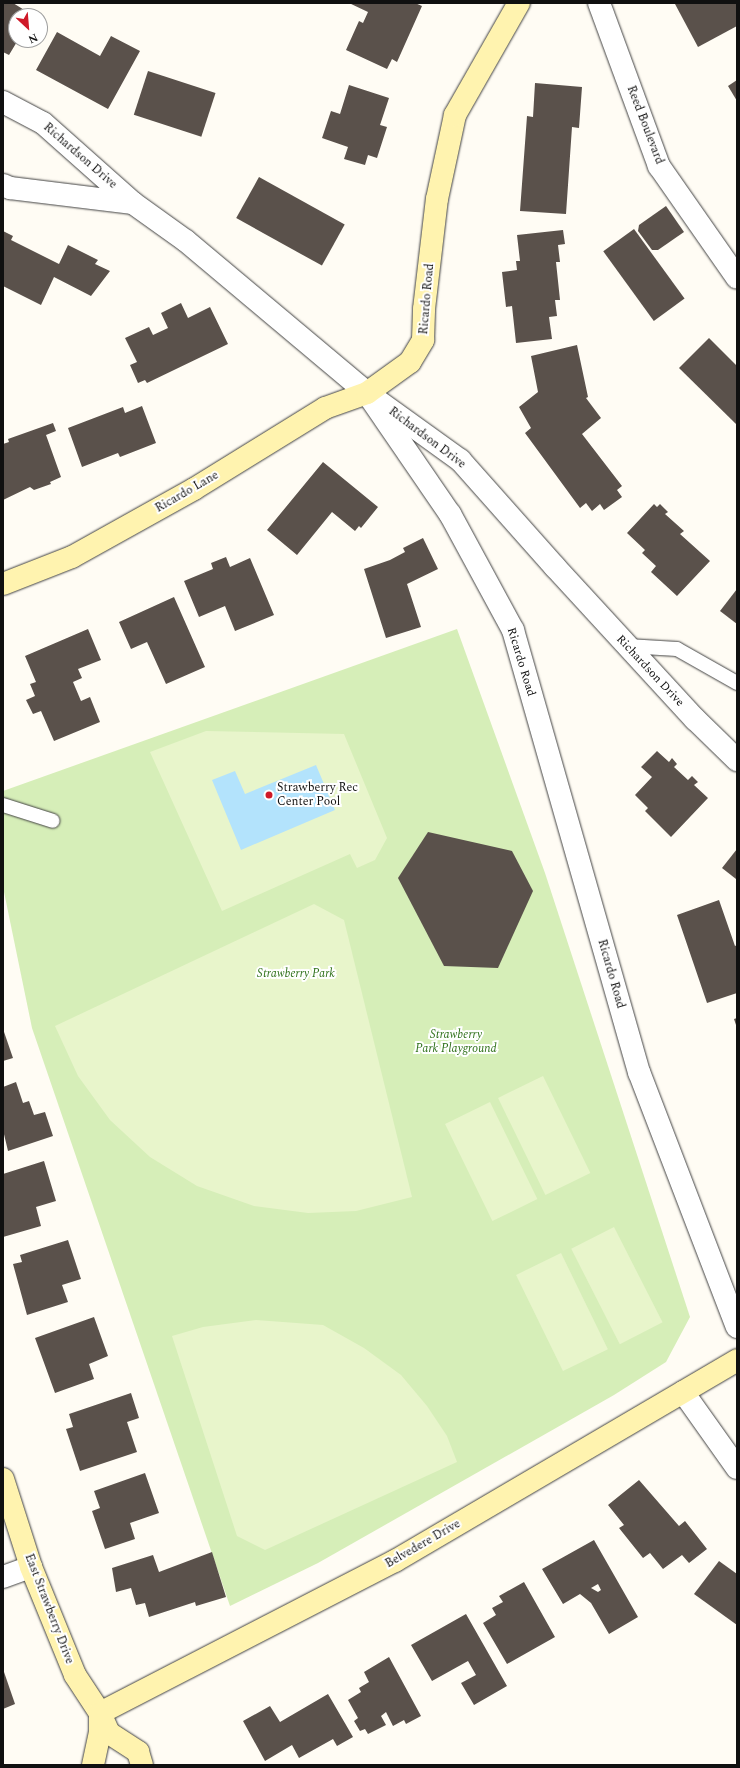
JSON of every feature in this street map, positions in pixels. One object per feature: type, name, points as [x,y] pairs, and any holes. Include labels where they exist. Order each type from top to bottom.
[{"type":"street","name":"Ricardo Road","points":[[519,3],[455,115],[437,199],[424,309],[423,340],[410,362],[368,393],[450,514],[513,630],[639,1072],[737,1327]]},
{"type":"street","name":"Reed Boulevard","points":[[599,3],[660,166],[737,278]]},
{"type":"street","name":"Richardson Drive","points":[[3,102],[42,123],[133,203],[186,241],[368,393],[460,460],[695,719],[737,760]]},
{"type":"street","name":"Richardson Drive","points":[[3,185],[10,188],[133,203]]},
{"type":"street","name":"Ricardo Lane","points":[[3,584],[72,557],[194,489],[325,408],[368,393]]},
{"type":"street","name":"Belvedere Drive","points":[[100,1713],[395,1561],[737,1360]]},
{"type":"street","points":[[683,1392],[737,1468]]},
{"type":"street","name":"East Strawberry Drive","points":[[3,1479],[31,1567],[75,1675],[100,1713],[109,1733]]},
{"type":"street","points":[[3,1577],[31,1567]]},
{"type":"street","points":[[94,1765],[100,1731],[100,1713]]},
{"type":"street","points":[[106,1765],[106,1746],[109,1733],[140,1758],[156,1765]]},
{"type":"lane","points":[[628,646],[676,649],[737,683]]},
{"type":"lane","points":[[3,806],[53,821]]},
{"type":"green space","name":"Strawberry Park","points":[[457,629],[545,873],[690,1317],[666,1362],[614,1395],[318,1563],[230,1606],[32,1028],[3,887],[3,791]]},
{"type":"green space","name":"Strawberry Rec Center Pool","points":[[206,731],[344,734],[387,838],[375,860],[357,868],[350,854],[222,911],[150,752]]},
{"type":"green space","points":[[314,904],[344,920],[412,1197],[356,1211],[308,1213],[254,1206],[197,1186],[150,1157],[110,1120],[78,1076],[55,1026]]},
{"type":"green space","points":[[543,1076],[590,1173],[545,1195],[498,1098]]},
{"type":"green space","points":[[490,1102],[537,1199],[492,1221],[445,1124]]},
{"type":"green space","points":[[614,1227],[663,1322],[620,1344],[571,1249]]},
{"type":"green space","points":[[561,1253],[608,1349],[563,1371],[516,1275]]},
{"type":"green space","points":[[256,1320],[323,1325],[364,1348],[401,1375],[427,1406],[447,1436],[457,1462],[265,1550],[237,1536],[172,1336],[203,1327]]},
{"type":"water","points":[[316,765],[335,810],[241,850],[212,780],[235,771],[245,794]]},
{"type":"building","points":[[3,3],[13,3],[21,8],[8,8],[8,48],[13,48],[9,55],[3,52]]},
{"type":"building","points":[[349,3],[415,3],[422,6],[397,62],[392,59],[387,69],[346,50],[359,21],[363,23],[368,12]]},
{"type":"building","points":[[737,3],[737,26],[698,47],[675,4]]},
{"type":"building","points":[[57,32],[100,56],[111,36],[140,51],[108,109],[36,70]]},
{"type":"building","points":[[148,71],[216,93],[201,137],[134,115]]},
{"type":"building","points":[[737,80],[737,101],[728,86]]},
{"type":"building","points":[[535,83],[582,87],[579,128],[572,127],[566,214],[520,211],[527,116],[533,117]]},
{"type":"building","points":[[349,85],[389,98],[380,125],[387,127],[377,158],[368,155],[365,165],[344,159],[348,147],[322,138],[331,111],[340,114]]},
{"type":"building","points":[[259,177],[345,225],[322,266],[236,218]]},
{"type":"building","points":[[666,206],[684,232],[658,250],[652,250],[638,231],[639,225]]},
{"type":"building","points":[[634,229],[685,299],[654,321],[603,251]]},
{"type":"building","points":[[563,230],[565,244],[558,245],[560,262],[556,262],[560,300],[555,300],[557,316],[549,317],[552,339],[516,343],[512,306],[506,307],[502,272],[517,270],[516,261],[520,261],[517,235]]},
{"type":"building","points":[[3,231],[13,236],[11,240],[59,264],[68,245],[98,260],[95,264],[110,271],[91,296],[54,277],[41,305],[3,286]]},
{"type":"building","points":[[181,303],[188,318],[210,307],[228,344],[147,383],[145,380],[138,383],[130,365],[137,362],[125,338],[149,327],[153,335],[168,328],[161,313]]},
{"type":"building","points":[[709,338],[737,366],[737,425],[679,368]]},
{"type":"building","points":[[577,345],[588,397],[586,398],[601,418],[582,434],[622,486],[617,490],[622,497],[604,510],[600,504],[592,511],[586,503],[580,508],[525,433],[531,428],[519,407],[538,392],[531,356]]},
{"type":"building","points":[[142,406],[156,443],[120,457],[118,453],[82,467],[68,428],[123,407],[125,413]]},
{"type":"building","points":[[53,423],[56,431],[46,435],[61,477],[50,482],[51,484],[34,490],[30,487],[3,500],[3,444],[9,442],[8,439]]},
{"type":"building","points":[[323,462],[378,507],[361,528],[359,526],[355,531],[332,512],[297,555],[267,530]]},
{"type":"building","points":[[654,504],[657,507],[660,504],[668,512],[665,514],[684,531],[680,534],[710,561],[677,596],[651,572],[656,566],[642,553],[645,550],[627,533]]},
{"type":"building","points":[[423,538],[438,569],[407,584],[421,627],[386,638],[364,569],[390,560],[405,552],[403,548]]},
{"type":"building","points":[[226,557],[230,567],[250,558],[274,615],[235,631],[225,606],[199,617],[184,581],[213,569],[211,563]]},
{"type":"building","points":[[737,589],[737,624],[720,611]]},
{"type":"building","points":[[174,597],[205,667],[166,684],[147,642],[131,649],[119,622]]},
{"type":"building","points":[[88,629],[101,660],[78,669],[82,678],[73,682],[81,701],[90,697],[100,722],[54,741],[41,711],[33,714],[26,700],[35,696],[30,684],[36,682],[25,656]]},
{"type":"building","points":[[657,751],[669,762],[672,758],[677,764],[674,767],[688,780],[692,776],[698,782],[694,785],[708,798],[671,837],[645,811],[648,808],[635,795],[652,777],[641,767]]},
{"type":"building","points":[[428,832],[512,851],[533,891],[498,968],[444,966],[398,878]]},
{"type":"building","points":[[737,849],[737,878],[736,879],[722,868]]},
{"type":"building","points":[[719,900],[735,946],[737,945],[737,993],[707,1003],[677,915]]},
{"type":"building","points":[[737,1018],[737,1028],[734,1019]]},
{"type":"building","points":[[3,1029],[13,1058],[3,1061]]},
{"type":"building","points":[[16,1082],[23,1103],[29,1101],[34,1115],[45,1112],[53,1136],[8,1151],[3,1130],[3,1087]]},
{"type":"building","points":[[44,1161],[56,1201],[36,1207],[41,1226],[3,1237],[3,1174]]},
{"type":"building","points":[[68,1240],[81,1279],[62,1285],[68,1302],[27,1315],[13,1264],[22,1262],[20,1255]]},
{"type":"building","points":[[94,1317],[108,1356],[89,1364],[94,1379],[55,1393],[35,1338]]},
{"type":"building","points":[[131,1393],[139,1418],[127,1422],[137,1452],[80,1471],[66,1429],[73,1427],[69,1414]]},
{"type":"building","points":[[145,1473],[159,1513],[130,1523],[135,1539],[105,1549],[92,1511],[100,1508],[94,1491]]},
{"type":"building","points":[[639,1480],[679,1526],[685,1521],[707,1549],[689,1563],[682,1555],[663,1569],[650,1553],[643,1558],[619,1528],[624,1525],[608,1505]]},
{"type":"building","points":[[594,1540],[638,1617],[609,1634],[591,1603],[580,1594],[563,1604],[542,1569]],"holes":[[[598,1584],[601,1590],[598,1592],[591,1588]]]},
{"type":"building","points":[[212,1552],[226,1597],[196,1606],[195,1602],[149,1617],[145,1603],[136,1605],[131,1588],[116,1592],[112,1568],[153,1555],[159,1572]]},
{"type":"building","points":[[719,1561],[737,1574],[737,1625],[694,1594]]},
{"type":"building","points":[[524,1582],[555,1637],[507,1664],[483,1623],[496,1615],[492,1608],[503,1602],[499,1596]]},
{"type":"building","points":[[466,1614],[507,1686],[474,1705],[461,1683],[476,1675],[468,1661],[432,1681],[411,1645]]},
{"type":"building","points":[[389,1657],[421,1716],[406,1724],[404,1720],[393,1726],[386,1712],[381,1716],[386,1725],[368,1734],[365,1729],[360,1731],[354,1721],[358,1718],[348,1700],[361,1692],[359,1688],[369,1682],[364,1672]]},
{"type":"building","points":[[3,1669],[15,1704],[3,1709]]},
{"type":"building","points":[[328,1694],[353,1737],[337,1746],[333,1739],[299,1758],[292,1745],[265,1761],[243,1721],[270,1706],[280,1722]]},
{"type":"place","name":"Strawberry Rec Center Pool","points":[[269,795]]},
{"type":"park label","name":"Strawberry Park Playground","points":[[456,1042]]}]
